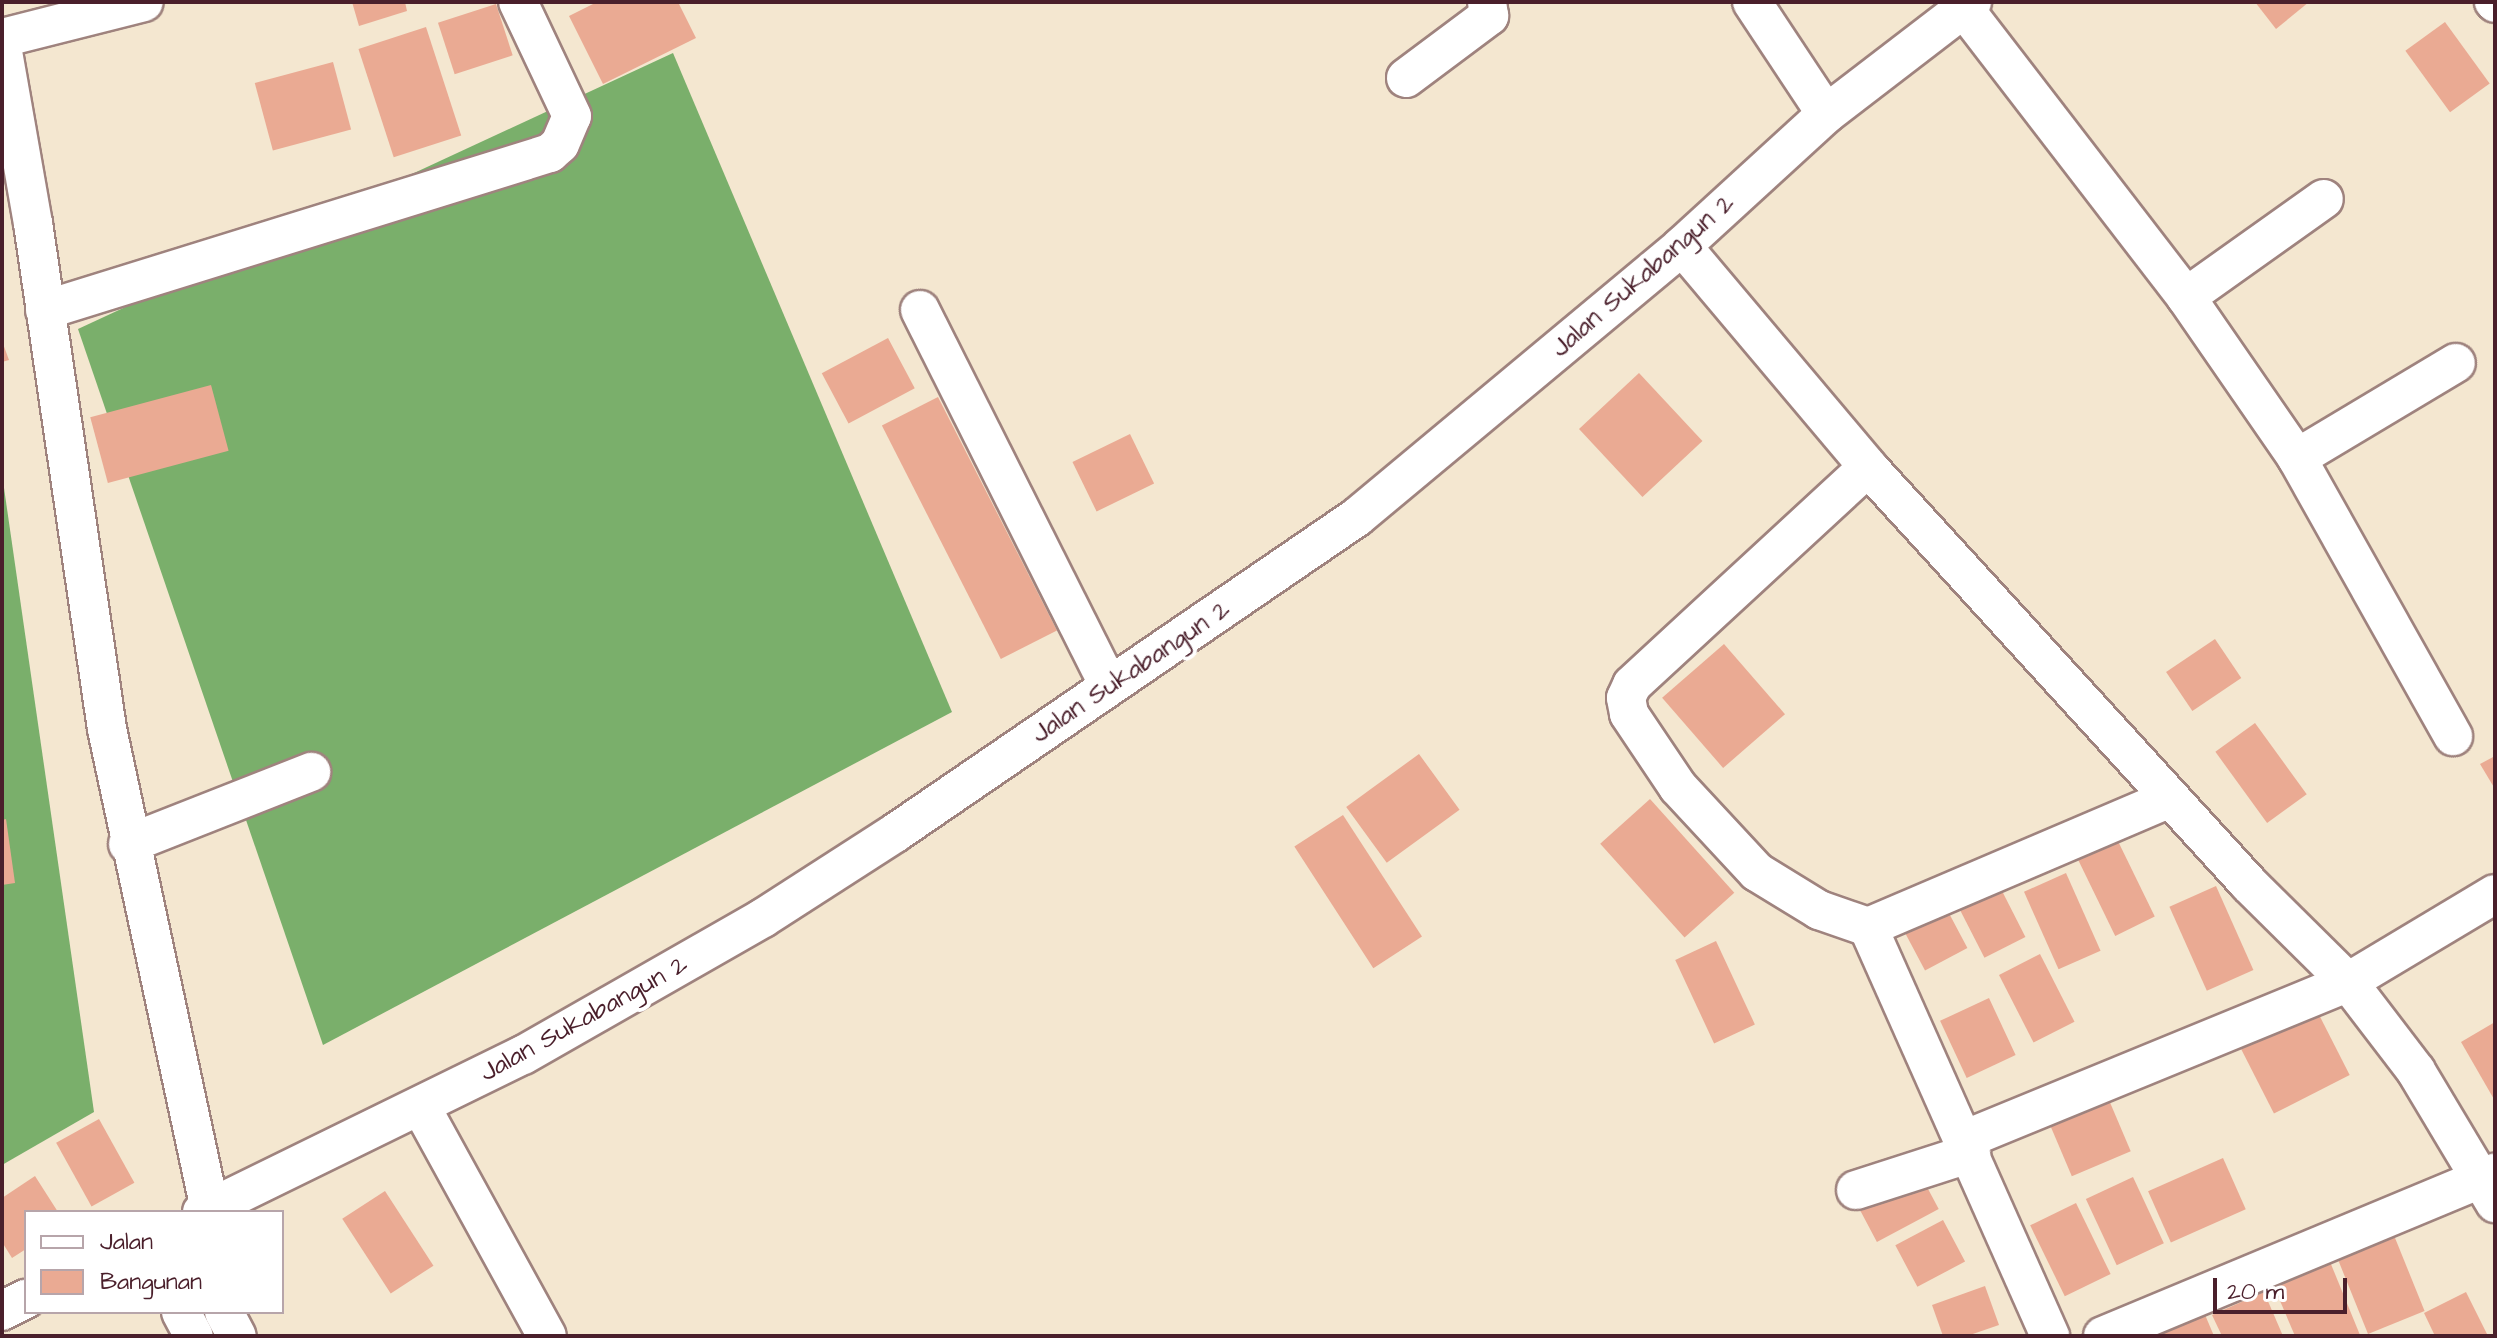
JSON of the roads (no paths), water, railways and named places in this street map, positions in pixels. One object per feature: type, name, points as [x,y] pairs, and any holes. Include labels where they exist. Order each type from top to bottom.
[{"type":"street","points":[[2,38],[144,2]]},
{"type":"street","points":[[45,310],[550,153],[565,136],[572,116],[518,2]]},
{"type":"street","points":[[1406,78],[1489,16],[1487,2]]},
{"type":"street","points":[[1752,2],[1826,114]]},
{"type":"street","points":[[1965,4],[2186,297],[2297,458],[2453,736]]},
{"type":"street","name":"Jalan Sukabangun 2","points":[[206,1210],[421,1107],[763,918],[895,833],[1108,684],[1357,517],[1682,246],[1826,114],[1965,4]]},
{"type":"street","points":[[2,46],[18,229],[45,310],[128,844],[206,1210]]},
{"type":"street","points":[[2186,297],[2324,199]]},
{"type":"street","points":[[1682,246],[1868,467],[2170,798],[2348,982],[2416,1071],[2491,1185],[2103,1336]]},
{"type":"street","points":[[920,310],[1108,684]]},
{"type":"street","points":[[2297,458],[2456,363]]},
{"type":"street","points":[[1868,467],[1632,685],[1626,698],[1629,714],[1678,787],[1757,872],[1819,910],[1868,927],[2170,798]]},
{"type":"street","points":[[128,844],[311,772]]},
{"type":"street","points":[[1856,1190],[1968,1146],[2348,982],[2495,894]]},
{"type":"street","points":[[1868,927],[2050,1336]]},
{"type":"street","points":[[421,1107],[547,1336]]},
{"type":"street","points":[[2,1311],[24,1300]]},
{"type":"street","points":[[182,1314],[194,1336]]},
{"type":"street","points":[[225,1314],[237,1336]]}]
